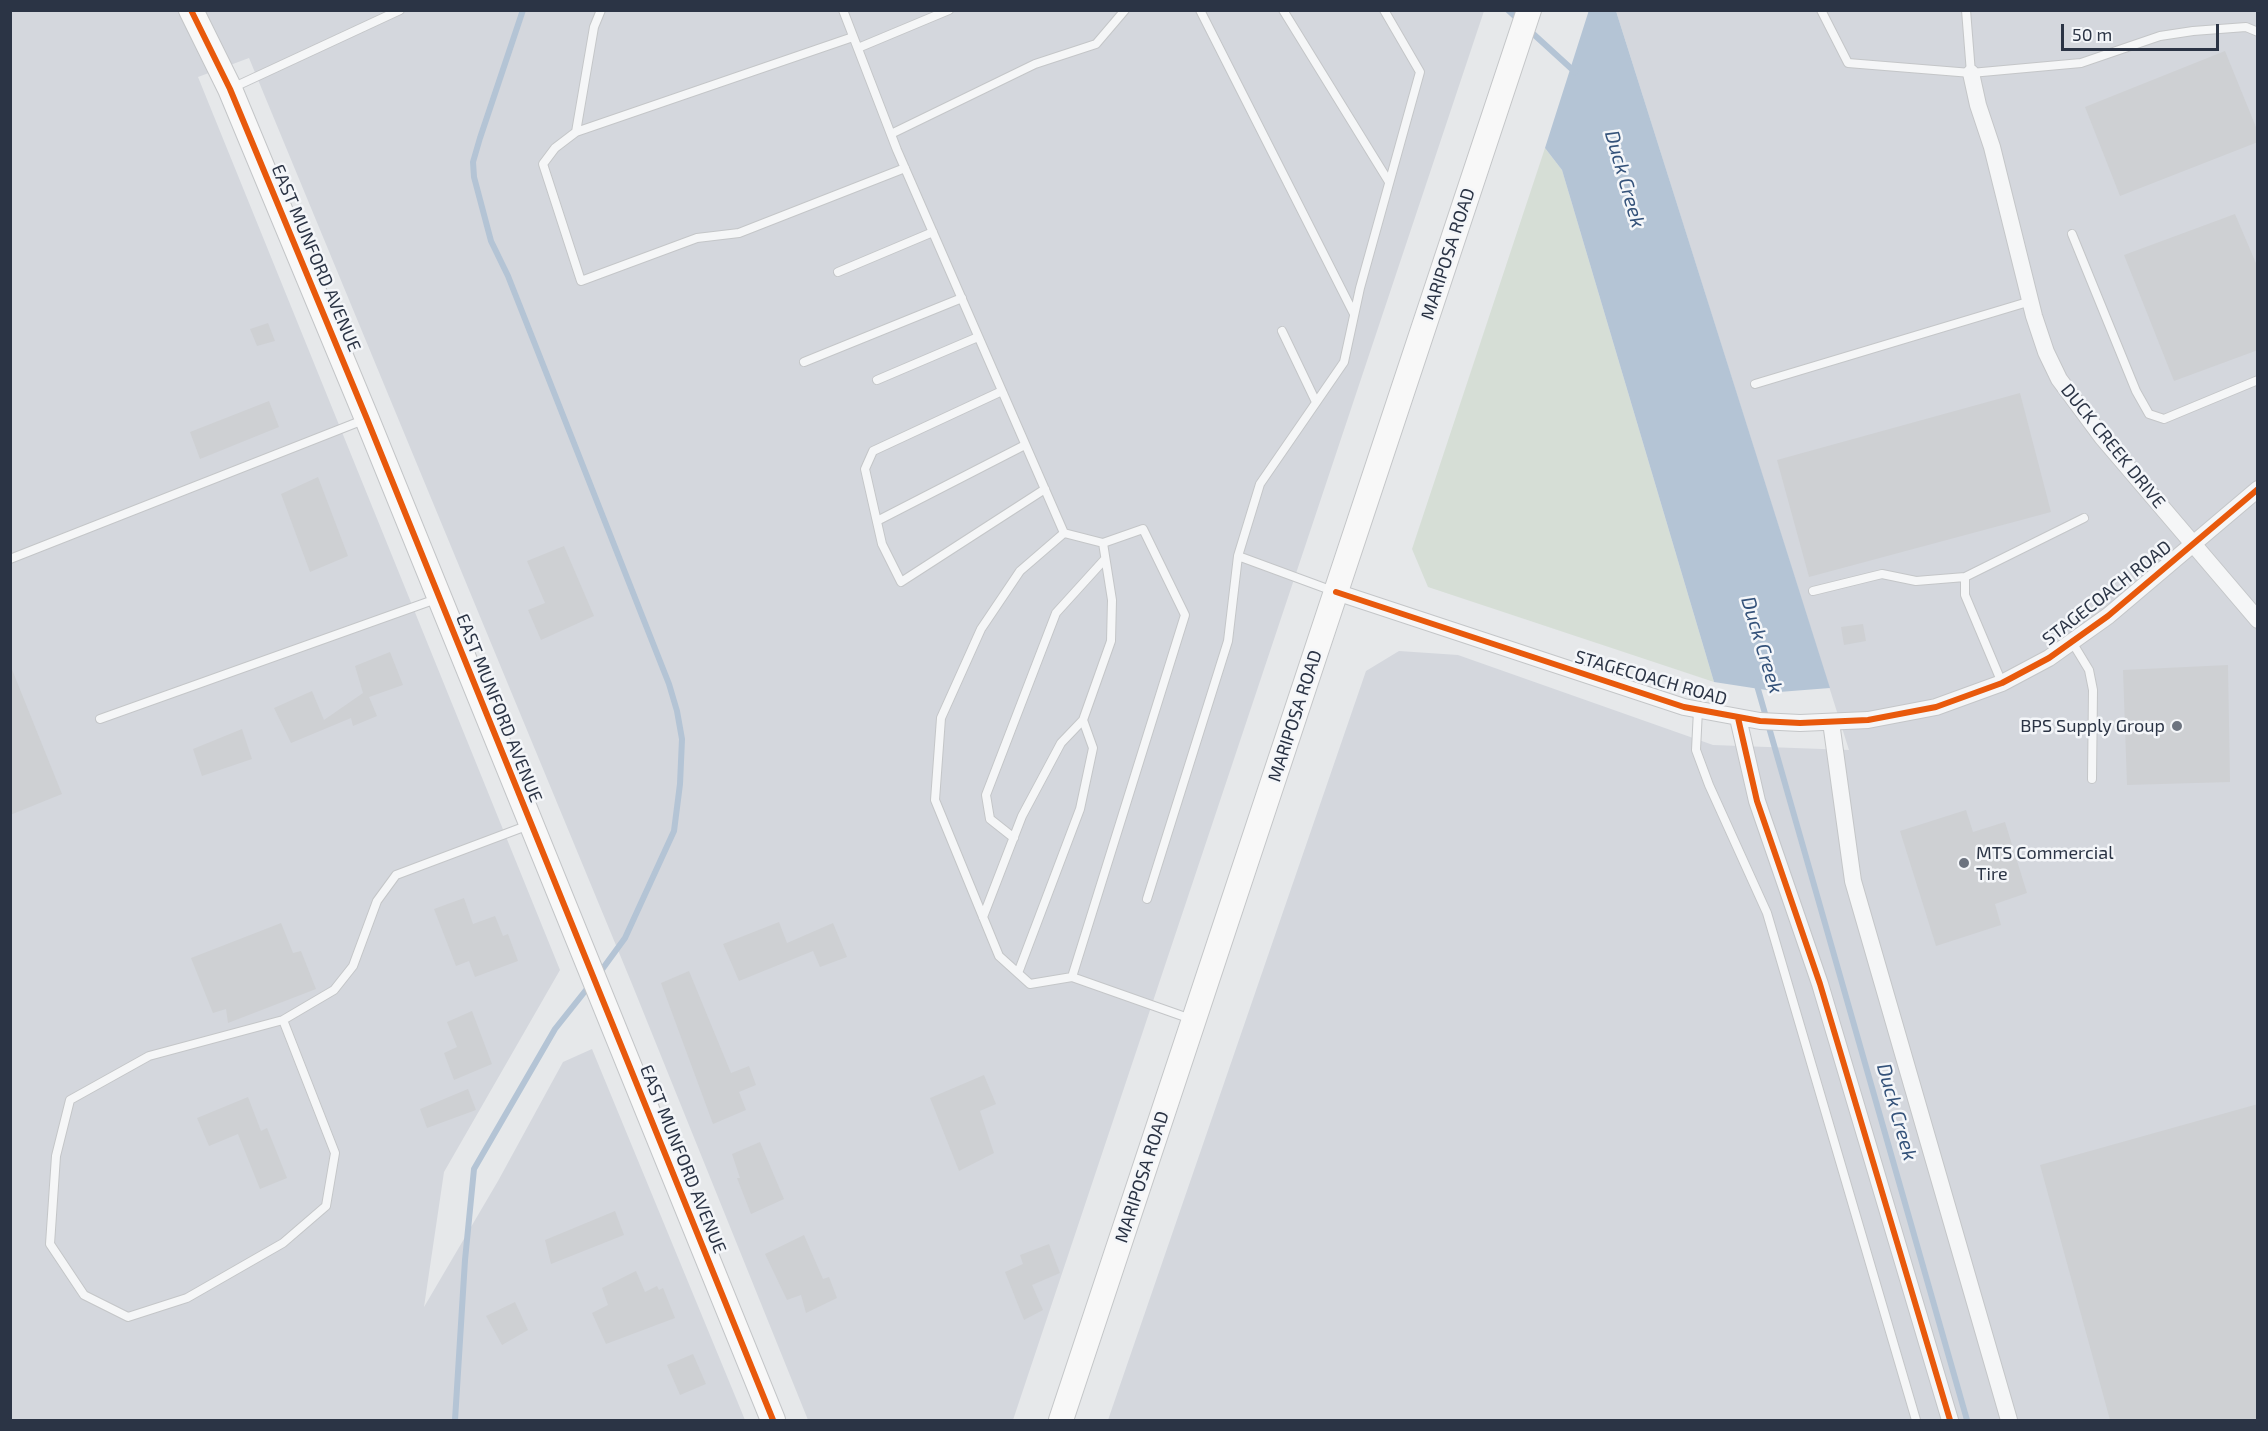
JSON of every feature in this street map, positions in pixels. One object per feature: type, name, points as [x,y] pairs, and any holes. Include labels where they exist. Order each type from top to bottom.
[{"type":"street","name":"EAST MUNFORD AVENUE","points":[[191,10],[230,89],[367,419],[529,825],[607,1010],[773,1420]]},
{"type":"street","name":"MARIPOSA ROAD","points":[[1061,1420],[1529,10]]},
{"type":"street","name":"DUCK CREEK DRIVE","points":[[1971,72],[2046,352],[2072,399],[2258,620]]},
{"type":"street","name":"STAGECOACH ROAD","points":[[1336,592],[1605,682],[1698,710],[1738,718],[1800,723],[1868,720],[1936,707],[2002,683],[2049,658],[2072,642],[2258,489]]},
{"type":"street","points":[[1738,718],[1757,801],[1820,984],[1950,1420]]},
{"type":"street","points":[[1831,722],[1853,881],[2009,1420]]},
{"type":"lane","points":[[230,89],[400,10]]},
{"type":"lane","points":[[576,132],[594,27],[601,10]]},
{"type":"lane","points":[[843,10],[905,168],[1064,533]]},
{"type":"lane","points":[[858,48],[949,10]]},
{"type":"lane","points":[[891,134],[1035,64],[1096,44],[1125,10]]},
{"type":"lane","points":[[1200,10],[1354,314]]},
{"type":"lane","points":[[1283,10],[1389,182]]},
{"type":"lane","points":[[1148,899],[1228,641],[1238,556],[1260,484],[1344,362],[1354,314],[1420,72],[1384,10]]},
{"type":"lane","points":[[1821,10],[1848,63],[1971,72],[2081,63],[2160,36],[2193,30],[2246,27],[2258,32]]},
{"type":"lane","points":[[1965,10],[1971,72]]},
{"type":"lane","points":[[854,36],[576,132],[555,148],[543,164],[581,281],[698,237],[739,234],[905,168]]},
{"type":"lane","points":[[838,272],[933,232]]},
{"type":"lane","points":[[2072,234],[2136,391],[2150,414],[2164,419],[2258,380]]},
{"type":"lane","points":[[804,362],[962,298]]},
{"type":"lane","points":[[1755,384],[2031,301]]},
{"type":"lane","points":[[1282,330],[1316,402]]},
{"type":"lane","points":[[877,380],[978,337]]},
{"type":"lane","points":[[1002,391],[873,451],[865,468],[882,544],[901,582],[1045,489]]},
{"type":"lane","points":[[10,559],[367,419]]},
{"type":"lane","points":[[877,521],[1025,445]]},
{"type":"lane","points":[[1813,591],[1882,574],[1916,581],[1965,577],[2084,518]]},
{"type":"lane","points":[[1064,533],[1102,543],[1143,529],[1185,615],[1072,977]]},
{"type":"lane","points":[[1064,533],[1020,571],[988,619],[941,718],[935,800],[999,956],[1030,984],[1072,977],[1194,1020]]},
{"type":"lane","points":[[983,917],[1022,816],[1061,742],[1083,720],[1111,641],[1112,600],[1102,543]]},
{"type":"lane","points":[[1238,556],[1336,592]]},
{"type":"lane","points":[[1014,838],[990,819],[986,795],[1056,613],[1105,559]]},
{"type":"lane","points":[[1965,577],[1965,595],[2002,683]]},
{"type":"lane","points":[[100,719],[439,598]]},
{"type":"lane","points":[[2072,642],[2089,670],[2093,690],[2092,779]]},
{"type":"lane","points":[[1698,710],[1696,750],[1709,785],[1767,913],[1916,1420]]},
{"type":"lane","points":[[1018,973],[1080,809],[1093,748],[1083,720]]},
{"type":"lane","points":[[283,1020],[335,1153],[326,1206],[283,1243],[187,1298],[128,1317],[84,1296],[50,1244],[56,1155],[70,1100],[148,1056],[283,1020],[334,990],[353,966],[377,902],[396,875],[529,825]]},
{"type":"shaded area","points":[[10,11],[1484,11],[1013,1420],[808,1420],[632,984],[249,58],[198,77],[560,970],[444,1172],[424,1307],[498,1181],[563,1062],[592,1049],[745,1420],[11,1420]]},
{"type":"shaded area","points":[[1616,11],[2257,11],[2257,1420],[1108,1420],[1366,671],[1399,651],[1458,655],[1713,745],[1849,750]]},
{"type":"shaded area","points":[[1545,148],[1562,170],[1714,682],[1428,587],[1412,549]]},
{"type":"water","points":[[1589,10],[1616,11],[1830,688],[1779,692],[1714,682],[1562,170],[1545,148]]},
{"type":"building","points":[[2225,51],[2258,132],[2258,142],[2120,196],[2085,107]]},
{"type":"building","points":[[2235,214],[2258,268],[2258,350],[2174,381],[2124,255]]},
{"type":"building","points":[[268,323],[275,341],[257,346],[250,329]]},
{"type":"building","points":[[2020,393],[2051,512],[1809,577],[1777,460]]},
{"type":"building","points":[[269,401],[279,427],[200,459],[190,432]]},
{"type":"building","points":[[318,477],[348,556],[310,572],[281,494]]},
{"type":"building","points":[[564,546],[594,616],[541,640],[528,610],[545,603],[527,561]]},
{"type":"building","points":[[1863,624],[1866,641],[1844,645],[1841,627]]},
{"type":"building","points":[[390,652],[403,685],[369,697],[377,716],[353,726],[351,718],[291,743],[274,708],[312,691],[324,720],[363,693],[355,666]]},
{"type":"building","name":"BPS Supply Group","points":[[2228,665],[2230,782],[2127,785],[2123,670]]},
{"type":"building","points":[[10,668],[62,794],[10,815]]},
{"type":"building","points":[[242,729],[252,759],[202,776],[193,749]]},
{"type":"building","name":"MTS Commercial Tire","points":[[1966,810],[1973,832],[2005,822],[2027,893],[1995,904],[2001,925],[1936,946],[1900,831]]},
{"type":"building","points":[[464,898],[473,924],[495,916],[503,936],[508,934],[518,961],[475,977],[469,961],[456,966],[434,909]]},
{"type":"building","points":[[779,922],[787,943],[833,923],[847,957],[820,967],[813,951],[739,981],[723,944]]},
{"type":"building","points":[[281,923],[293,953],[301,951],[316,989],[228,1023],[226,1009],[213,1013],[191,958]]},
{"type":"building","points":[[689,971],[731,1073],[749,1066],[756,1085],[739,1092],[746,1110],[713,1124],[661,983]]},
{"type":"building","points":[[472,1011],[492,1064],[454,1080],[444,1053],[457,1047],[447,1022]]},
{"type":"building","points":[[984,1075],[996,1104],[980,1111],[994,1153],[959,1171],[930,1098]]},
{"type":"building","points":[[468,1089],[476,1110],[427,1128],[420,1109]]},
{"type":"building","points":[[248,1097],[261,1131],[267,1128],[287,1178],[260,1189],[238,1134],[209,1146],[197,1118]]},
{"type":"building","points":[[2258,1104],[2258,1420],[2110,1420],[2040,1165]]},
{"type":"building","points":[[760,1142],[784,1199],[751,1214],[737,1178],[740,1178],[732,1154]]},
{"type":"building","points":[[615,1211],[624,1235],[551,1264],[545,1240]]},
{"type":"building","points":[[804,1235],[823,1279],[829,1277],[837,1298],[806,1313],[801,1295],[787,1300],[765,1254]]},
{"type":"building","points":[[1049,1244],[1060,1273],[1032,1285],[1043,1310],[1024,1320],[1005,1272],[1023,1264],[1020,1255]]},
{"type":"building","points":[[636,1271],[645,1292],[657,1286],[659,1290],[663,1288],[675,1318],[606,1344],[592,1313],[608,1305],[602,1288]]},
{"type":"building","points":[[515,1302],[528,1330],[502,1345],[486,1316]]},
{"type":"building","points":[[693,1354],[706,1384],[680,1395],[667,1365]]},
{"type":"waterway","points":[[523,10],[480,138],[473,162],[474,177],[491,241],[508,276],[669,684],[682,739],[680,784],[674,831],[625,938],[598,975]]},
{"type":"waterway","name":"Duck Creek","points":[[1508,10],[1520,21]]},
{"type":"waterway","name":"Duck Creek","points":[[1529,30],[1575,72]]},
{"type":"waterway","name":"Duck Creek","points":[[1756,682],[1967,1420]]},
{"type":"waterway","points":[[455,1420],[465,1260],[474,1169],[555,1029],[590,985]]},
{"type":"cycle path","points":[[191,10],[230,89],[367,419],[773,1420]]},
{"type":"cycle path","points":[[1336,592],[1684,707],[1760,721],[1800,723],[1868,720],[1936,707],[2002,683],[2049,658],[2108,616],[2258,489]]},
{"type":"cycle path","points":[[1738,718],[1757,801],[1820,984],[1950,1420]]},
{"type":"place","name":"BPS Supply Group","points":[[2177,726]]},
{"type":"place","name":"MTS Commercial Tire","points":[[1964,863]]}]
